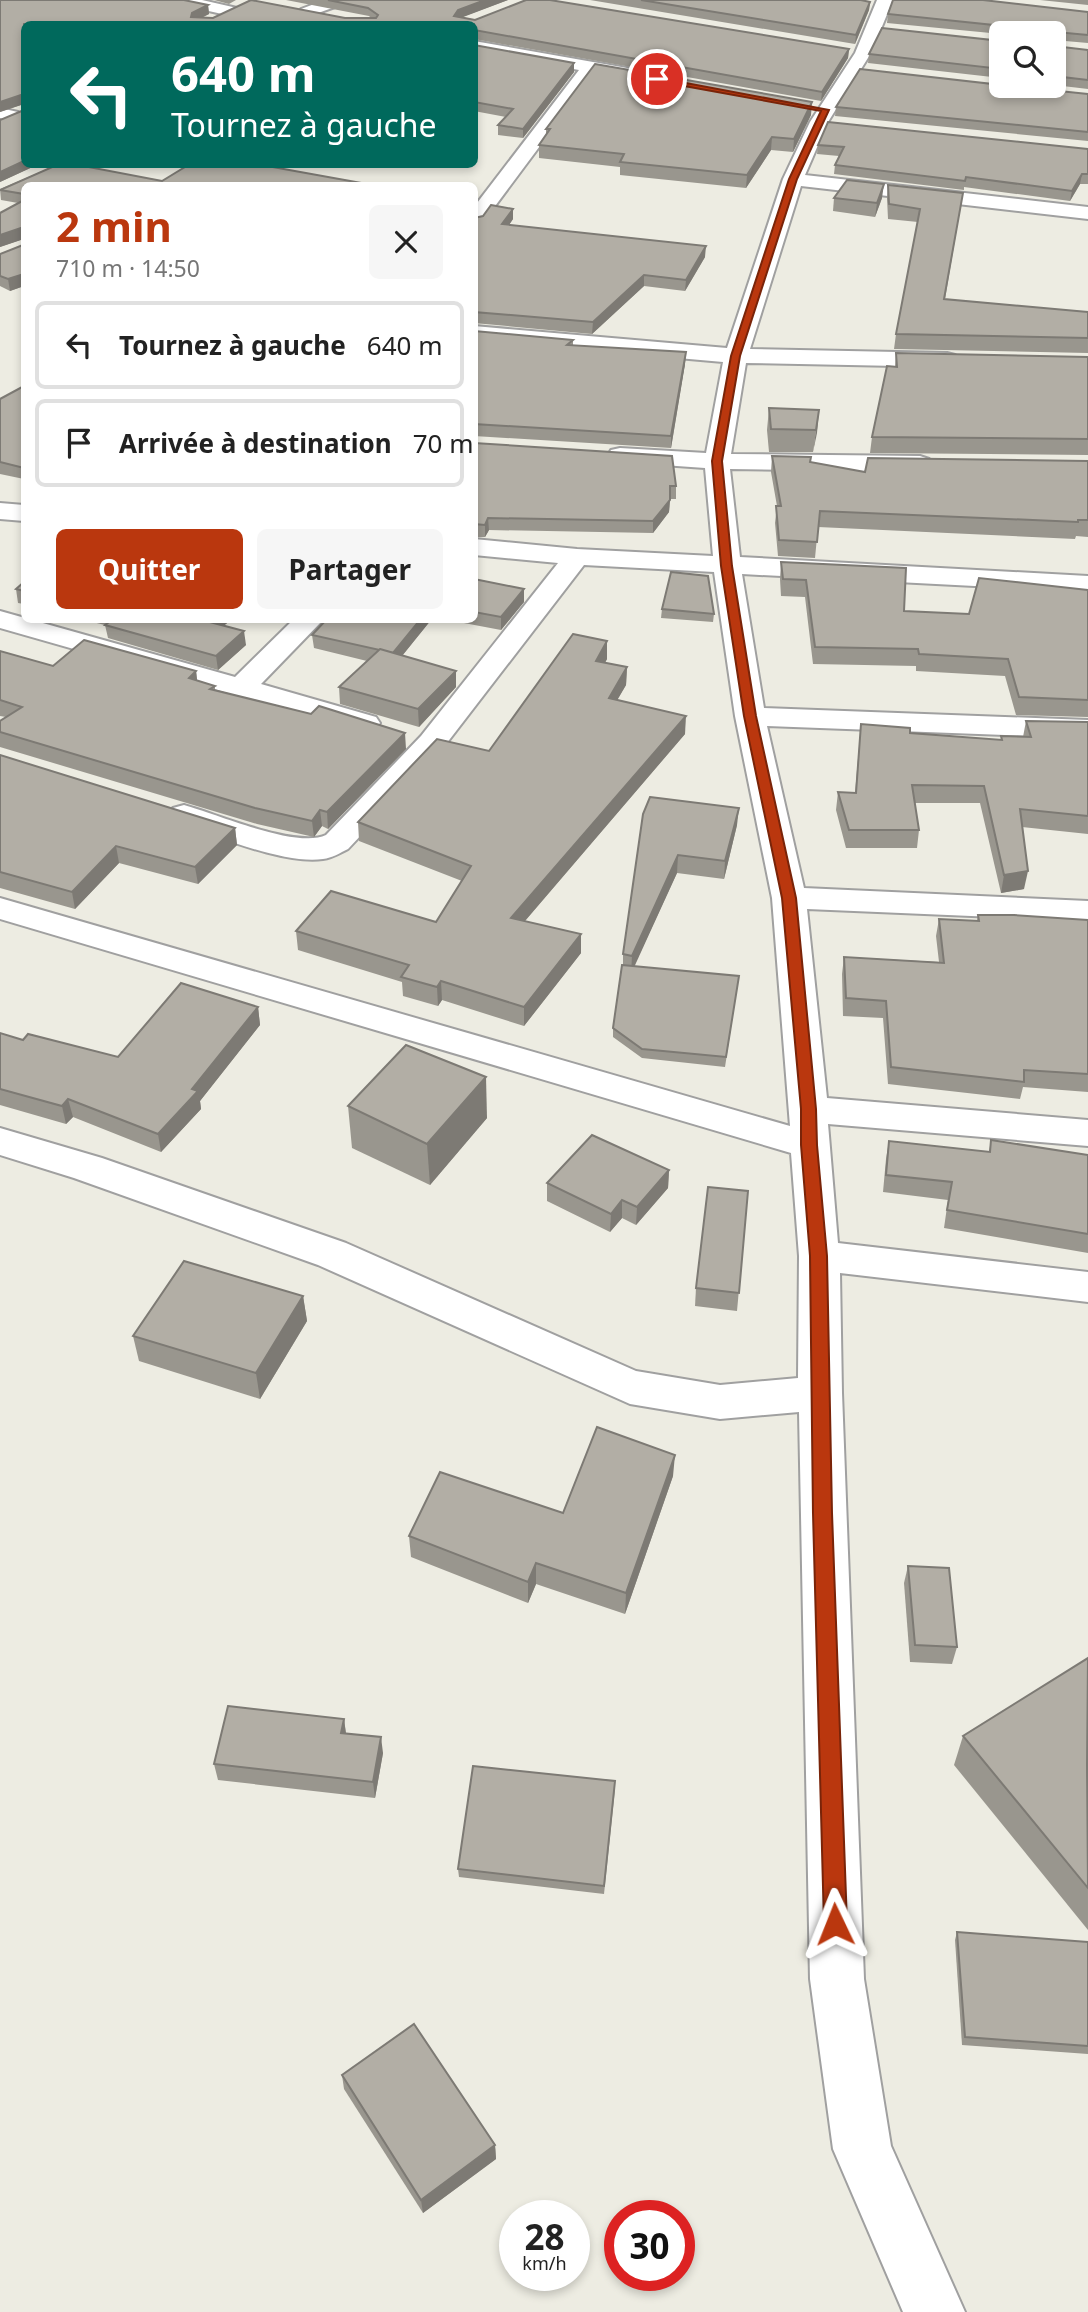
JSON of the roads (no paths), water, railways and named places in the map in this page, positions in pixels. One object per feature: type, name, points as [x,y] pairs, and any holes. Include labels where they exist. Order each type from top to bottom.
[{"type":"street","points":[[179,0],[231,11]]},
{"type":"street","points":[[340,0],[301,11],[344,20]]},
{"type":"street","points":[[870,34],[793,179],[736,356],[717,461],[727,566],[750,716],[789,898],[809,1127],[819,1256],[820,1393],[837,1979],[862,2150],[934,2312]]},
{"type":"street","points":[[478,47],[666,80]]},
{"type":"street","points":[[478,211],[531,148],[590,67]]},
{"type":"street","points":[[793,179],[1088,213]]},
{"type":"street","points":[[478,333],[736,356],[966,361]]},
{"type":"street","points":[[596,453],[717,461],[951,464]]},
{"type":"street","points":[[478,547],[577,557],[1088,584]]},
{"type":"street","points":[[158,807],[290,848],[321,850],[337,842],[411,736],[577,557]]},
{"type":"street","points":[[0,619],[411,736]]},
{"type":"street","points":[[241,687],[306,623]]},
{"type":"street","points":[[750,716],[1088,729]]},
{"type":"street","points":[[789,898],[1088,911]]},
{"type":"street","points":[[0,908],[809,1127],[1088,1133]]},
{"type":"street","points":[[0,1141],[88,1168],[332,1254],[630,1387],[720,1402],[820,1393]]},
{"type":"street","points":[[819,1256],[1088,1287]]}]
